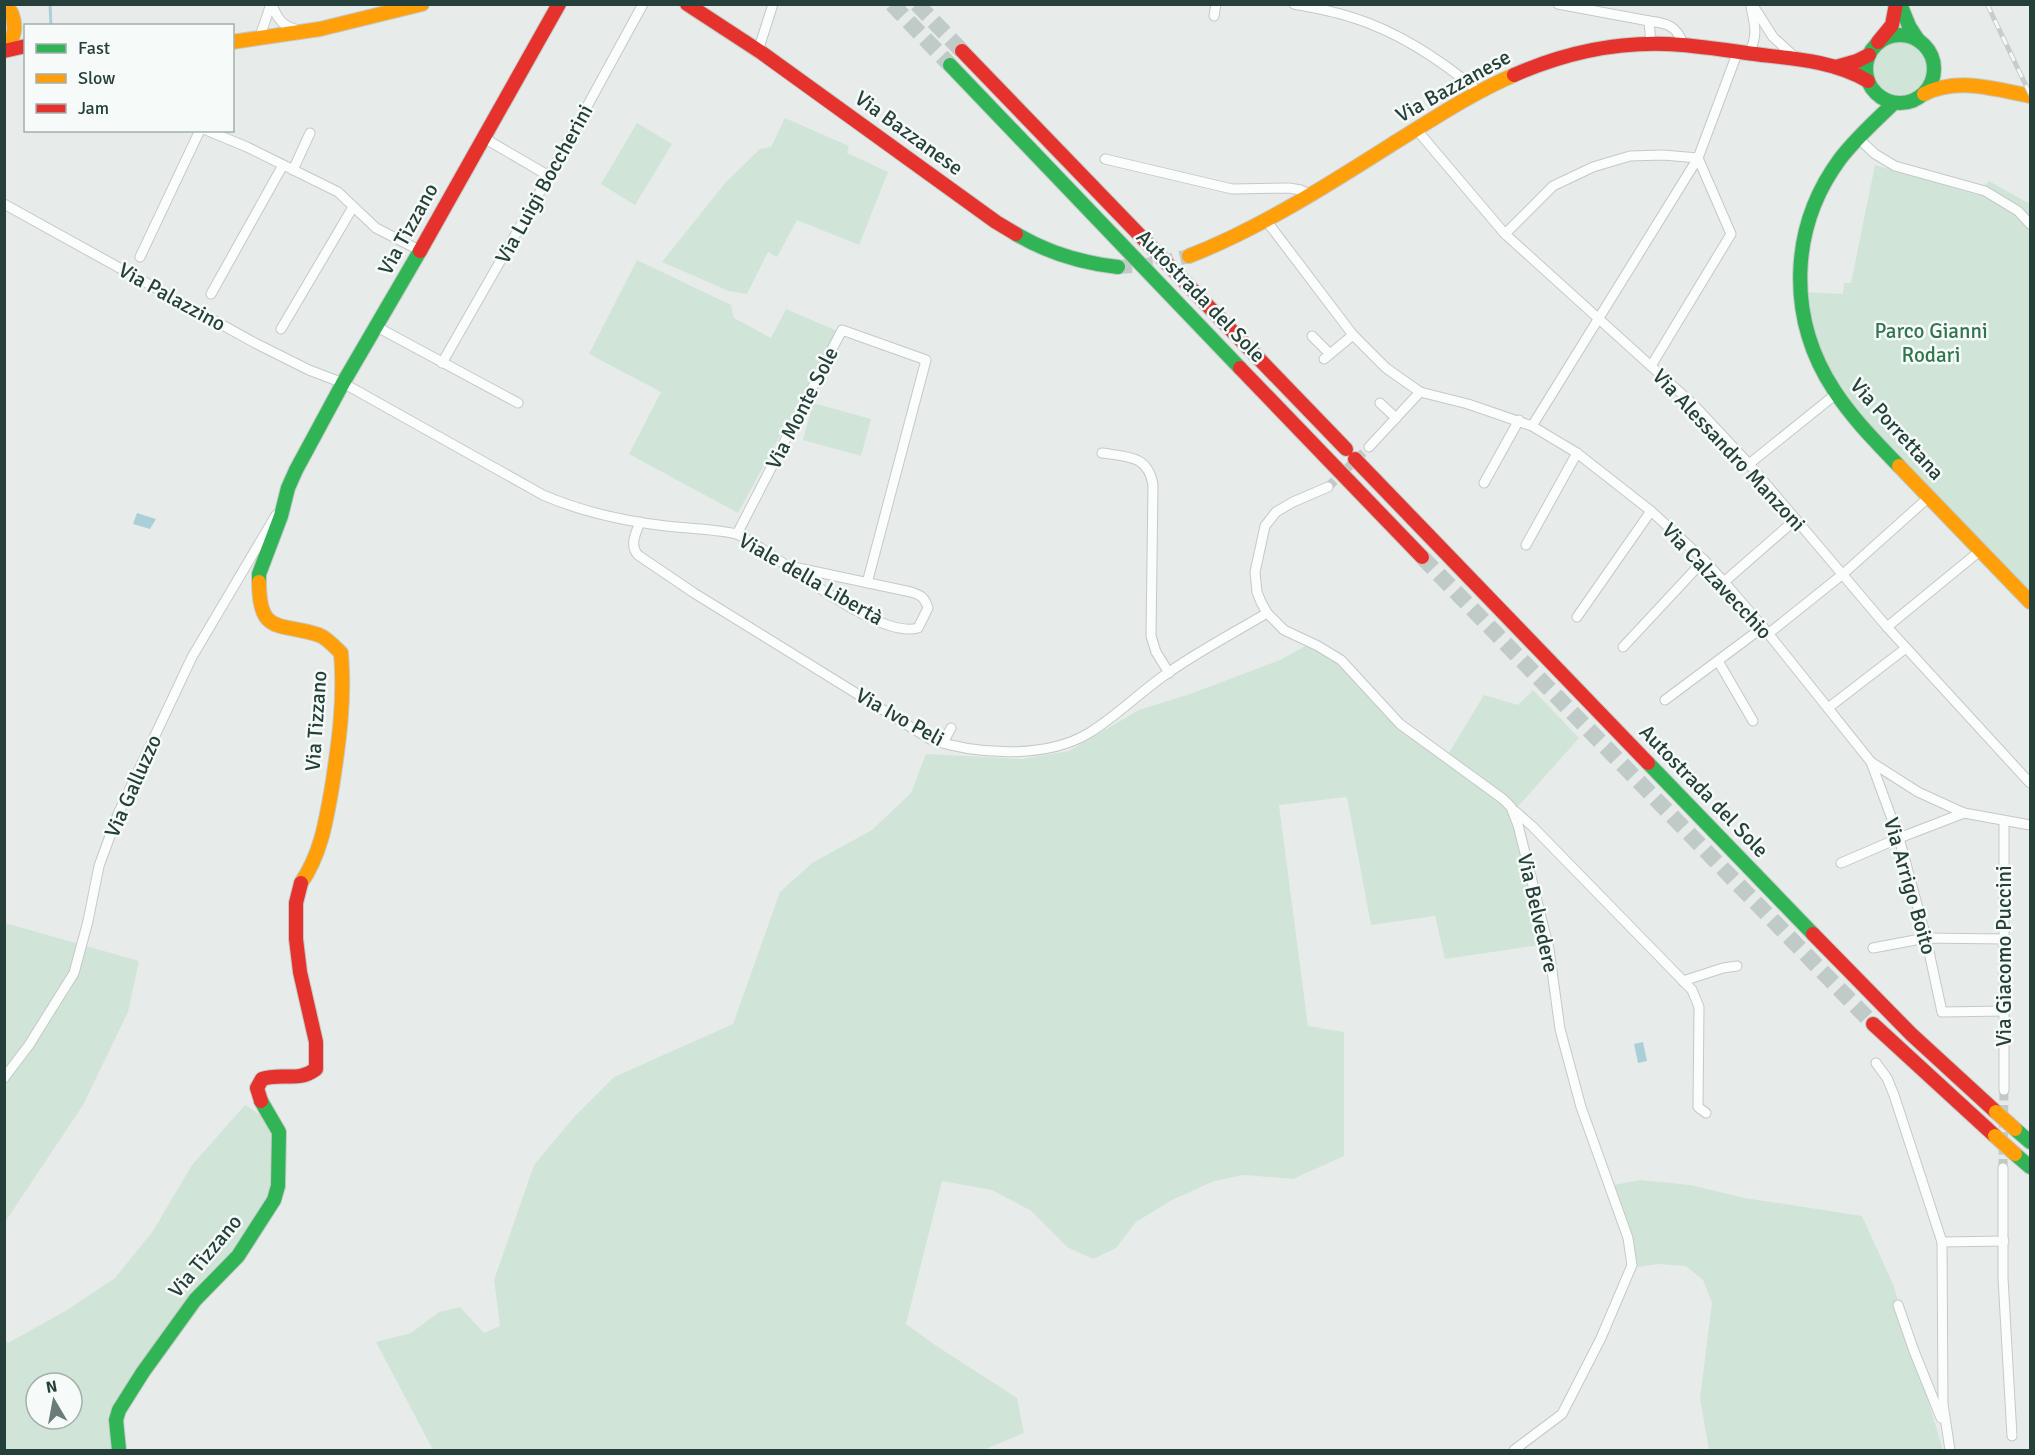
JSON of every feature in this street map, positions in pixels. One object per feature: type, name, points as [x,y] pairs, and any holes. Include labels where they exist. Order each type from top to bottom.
[{"type":"main road","points":[[234,42],[307,31],[422,4]]},
{"type":"main road","name":"Via Tizzano","points":[[119,1450],[116,1420],[119,1410],[142,1372],[195,1300],[238,1256],[274,1200],[278,1186],[279,1132],[259,1098],[258,1088],[262,1078],[273,1075],[305,1077],[316,1069],[316,1042],[297,950],[296,903],[301,882],[310,871],[321,846],[325,826],[341,731],[342,664],[340,654],[322,636],[276,625],[263,615],[259,599],[259,574],[296,470],[343,382],[377,327],[559,4]]},
{"type":"main road","name":"Via Bazzanese","points":[[687,4],[758,51],[1024,241],[1057,256],[1085,264],[1118,267]]},
{"type":"main road","points":[[1898,4],[1918,40],[1953,80],[1960,84],[2031,96]]},
{"type":"main road","points":[[1868,125],[1871,110],[1866,68],[1869,55],[1892,25],[1898,4]]},
{"type":"main road","points":[[8,8],[24,27]]},
{"type":"main road","points":[[4,51],[12,42],[15,30],[8,8]]},
{"type":"main road","points":[[1878,42],[1902,35],[1918,40]]},
{"type":"main road","name":"Via Bazzanese","points":[[1189,256],[1208,249],[1310,194],[1478,91],[1519,72],[1562,57],[1612,47],[1651,44],[1683,45],[1836,67],[1857,73],[1869,84]]},
{"type":"main road","points":[[4,51],[24,46]]},
{"type":"main road","name":"Autostrada del Sole","points":[[962,51],[1839,961],[1911,1034],[2031,1142]]},
{"type":"main road","name":"Via Bazzanese","points":[[1836,67],[1869,55]]},
{"type":"main road","points":[[1919,98],[1932,81],[1933,59]]},
{"type":"main road","name":"Autostrada del Sole","points":[[950,65],[1422,556]]},
{"type":"main road","points":[[1869,84],[1885,100],[1903,103],[1933,90],[1960,84]]},
{"type":"main road","name":"Via Porrettana","points":[[1894,103],[1868,125],[1857,138],[1830,172],[1813,204],[1799,256],[1800,295],[1806,328],[1816,359],[1836,394],[1859,423],[2031,602]]},
{"type":"main road","points":[[1873,1024],[2031,1167]]},
{"type":"street","name":"Via Luigi Boccherini","points":[[442,363],[549,176],[643,4]]},
{"type":"street","points":[[758,51],[773,4]]},
{"type":"street","points":[[1214,16],[1216,4]]},
{"type":"street","points":[[1294,4],[1333,12],[1371,24],[1432,57],[1478,91]]},
{"type":"street","points":[[1558,4],[1664,23],[1677,31],[1683,45]]},
{"type":"street","points":[[1532,426],[1698,158],[1743,52],[1755,42],[1756,31],[1751,4]]},
{"type":"street","points":[[1751,4],[1773,37],[1799,60]]},
{"type":"street","points":[[272,7],[283,24],[307,31]]},
{"type":"street","points":[[272,7],[275,37]]},
{"type":"street","points":[[259,39],[272,7]]},
{"type":"street","points":[[1649,21],[1651,44]]},
{"type":"street","name":"Via Alessandro Manzoni","points":[[1416,129],[1505,234],[1694,405],[1843,573],[1887,627],[2031,783]]},
{"type":"street","points":[[140,257],[199,132]]},
{"type":"street","points":[[211,132],[247,147],[338,192],[376,228],[419,250]]},
{"type":"street","points":[[293,170],[310,133]]},
{"type":"street","points":[[484,138],[549,176]]},
{"type":"street","points":[[1857,138],[1875,154],[1895,166],[1985,191],[2018,212],[2031,224]]},
{"type":"street","points":[[1505,234],[1553,186],[1593,167],[1630,156],[1663,155],[1698,158]]},
{"type":"street","points":[[1651,366],[1731,234],[1698,158]]},
{"type":"street","points":[[1105,159],[1232,189],[1295,188],[1310,194]]},
{"type":"street","points":[[211,294],[283,165]]},
{"type":"street","name":"Via Palazzino","points":[[4,204],[255,343],[309,370],[343,382]]},
{"type":"street","points":[[281,329],[353,207]]},
{"type":"street","name":"Via Calzavecchio","points":[[1265,219],[1353,335],[1386,368],[1420,392],[1519,420],[1532,426],[1577,453],[1651,512],[1704,560],[1724,582],[1871,762],[1918,792],[1964,813],[2031,825]]},
{"type":"street","points":[[377,327],[518,404]]},
{"type":"street","name":"Via Monte Sole","points":[[737,534],[842,330],[926,360]]},
{"type":"street","points":[[1312,336],[1327,356],[1353,335]]},
{"type":"street","name":"Viale della Libertà","points":[[343,382],[543,495],[572,507],[640,522],[737,534],[827,594],[866,615],[903,630],[918,628],[928,608],[926,600],[920,595],[867,583],[926,360]]},
{"type":"street","points":[[1370,447],[1420,392]]},
{"type":"street","points":[[1749,465],[1836,394]]},
{"type":"street","points":[[1380,403],[1396,418]]},
{"type":"street","points":[[1484,483],[1519,420]]},
{"type":"street","points":[[1102,453],[1141,461],[1151,473],[1153,485],[1151,636],[1156,652],[1169,673]]},
{"type":"street","points":[[1526,545],[1577,453]]},
{"type":"street","points":[[1328,486],[1276,512],[1265,526],[1256,560],[1255,581],[1257,592],[1267,613],[1284,630],[1341,660],[1400,724],[1492,790],[1532,826],[1692,990],[1699,1007],[1698,1107],[1706,1113]]},
{"type":"street","points":[[1665,700],[1718,661],[1766,631],[1843,573],[1929,496]]},
{"type":"street","name":"Via Galluzzo","points":[[4,1078],[29,1045],[74,973],[88,921],[99,866],[118,814],[192,657],[285,500]]},
{"type":"street","points":[[1577,617],[1651,512]]},
{"type":"street","points":[[1724,582],[1795,520]]},
{"type":"street","name":"Via Ivo Peli","points":[[640,522],[633,543],[638,555],[694,593],[930,739],[969,749],[1034,750],[1064,745],[1089,733],[1169,673],[1267,613]]},
{"type":"street","points":[[1887,627],[1981,550]]},
{"type":"street","points":[[1623,647],[1704,560]]},
{"type":"street","points":[[784,565],[867,583]]},
{"type":"street","points":[[1828,708],[1906,648]]},
{"type":"street","points":[[1718,661],[1753,721]]},
{"type":"street","points":[[943,743],[951,728]]},
{"type":"street","name":"Via Arrigo Boito","points":[[1871,762],[1899,838],[1926,938],[1942,1012],[2004,1011]]},
{"type":"street","name":"Via Belvedere","points":[[1511,807],[1518,825],[1550,949],[1560,1029],[1581,1107],[1628,1238],[1632,1265],[1601,1338],[1563,1414],[1514,1450]]},
{"type":"street","points":[[1841,863],[1964,813]]},
{"type":"street","name":"Via Giacomo Puccini","points":[[2004,821],[2004,1090]]},
{"type":"street","points":[[1873,948],[1926,938],[2004,939]]},
{"type":"street","points":[[1683,981],[1723,968],[1737,966]]},
{"type":"street","points":[[1876,1064],[1887,1078],[1894,1095],[1942,1242],[1943,1404],[1950,1450]]},
{"type":"street","points":[[2003,1168],[2004,1278],[2012,1436]]},
{"type":"street","points":[[1942,1242],[2004,1241]]},
{"type":"street","points":[[1898,1305],[1914,1351],[1945,1425]]},
{"type":"green space","points":[[1901,40],[1918,45],[1926,53],[1931,70],[1926,87],[1918,95],[1901,100],[1884,95],[1876,87],[1871,70],[1876,53],[1884,45]]},
{"type":"green space","points":[[785,118],[849,146],[847,153],[888,172],[859,245],[797,220],[777,257],[768,252],[747,294],[729,291],[662,262],[726,182],[760,149],[771,147]]},
{"type":"green space","points":[[637,123],[672,144],[635,205],[601,184]]},
{"type":"green space","name":"Parco Gianni Rodari","points":[[1875,165],[1977,195],[1989,181],[2030,204],[2030,594],[1878,434],[1847,398],[1834,379],[1812,325],[1805,292],[1843,294],[1844,283],[1851,283]]},
{"type":"green space","points":[[637,260],[731,305],[734,318],[771,338],[786,309],[837,331],[738,513],[629,454],[661,392],[589,354]]},
{"type":"green space","points":[[813,403],[871,419],[861,456],[803,440]]},
{"type":"green space","points":[[1311,643],[1340,659],[1399,727],[1444,761],[1484,695],[1518,705],[1533,690],[1579,738],[1513,812],[1547,944],[1445,959],[1435,916],[1371,925],[1347,797],[1279,805],[1308,1026],[1344,1032],[1344,1156],[1293,1179],[1244,1175],[1214,1181],[1172,1200],[1136,1222],[1116,1248],[1093,1259],[1067,1247],[1030,1210],[992,1190],[942,1181],[906,1324],[1017,1398],[1024,1433],[983,1450],[433,1450],[376,1342],[411,1333],[439,1312],[460,1307],[484,1333],[500,1326],[494,1280],[534,1165],[575,1116],[614,1077],[733,1024],[780,892],[812,863],[872,830],[911,793],[926,754],[1022,759],[1069,751],[1139,710],[1190,694],[1280,660]]},
{"type":"green space","points":[[5,923],[139,961],[128,1012],[83,1105],[5,1222]]},
{"type":"green space","points":[[245,1105],[267,1119],[279,1147],[272,1200],[116,1415],[118,1450],[5,1450],[4,1339],[8,1343],[67,1310],[115,1278],[153,1231],[192,1165]]},
{"type":"green space","points":[[1640,1180],[1690,1185],[1745,1198],[1862,1216],[1893,1284],[1943,1450],[1709,1450],[1700,1398],[1712,1303],[1703,1280],[1686,1266],[1658,1264],[1632,1268],[1609,1186]]},
{"type":"water","points":[[137,513],[156,519],[150,529],[133,524]]},
{"type":"water","points":[[1643,1042],[1647,1061],[1638,1063],[1634,1044]]},
{"type":"waterway","points":[[50,4],[51,24]]},
{"type":"tunnel","points":[[892,4],[950,65]]},
{"type":"tunnel","points":[[917,4],[962,51]]},
{"type":"tunnel","points":[[1118,267],[1156,264],[1189,256]]},
{"type":"tunnel","points":[[1328,487],[1369,447]]},
{"type":"tunnel","points":[[1422,557],[1873,1024]]},
{"type":"tunnel","points":[[2003,1168],[2004,1090]]},
{"type":"railway","points":[[1987,4],[2030,94]]},
{"type":"traffic: fast","points":[[1900,4],[1918,40]]},
{"type":"traffic: fast","points":[[1900,35],[1913,38],[1924,45],[1931,56],[1934,69],[1931,82],[1924,93],[1913,100],[1900,103],[1887,100],[1876,93],[1869,82],[1866,69],[1869,56],[1876,45],[1887,38],[1900,35]]},
{"type":"traffic: fast","points":[[950,65],[1240,368]]},
{"type":"traffic: fast","points":[[1894,103],[1846,151],[1823,186],[1811,214],[1803,243],[1800,273],[1802,303],[1808,333],[1819,362],[1834,390],[1849,410],[1899,466]]},
{"type":"traffic: fast","points":[[1016,234],[1040,247],[1065,256],[1118,267]]},
{"type":"traffic: fast","points":[[259,582],[259,574],[296,470],[343,383],[420,251]]},
{"type":"traffic: fast","points":[[1648,763],[1813,934]]},
{"type":"traffic: fast","points":[[119,1450],[116,1420],[119,1410],[143,1372],[195,1300],[238,1256],[274,1200],[278,1186],[279,1132],[261,1101]]},
{"type":"traffic: fast","points":[[2015,1129],[2030,1142]]},
{"type":"traffic: fast","points":[[2015,1154],[2030,1167]]},
{"type":"traffic: slow","points":[[234,42],[320,29],[422,4]]},
{"type":"traffic: slow","points":[[4,50],[14,32],[11,12]]},
{"type":"traffic: slow","points":[[1189,256],[1268,219],[1453,107],[1514,75]]},
{"type":"traffic: slow","points":[[1924,94],[1937,89],[1963,85],[2030,96]]},
{"type":"traffic: slow","points":[[1899,466],[2030,602]]},
{"type":"traffic: slow","points":[[259,582],[260,599],[268,619],[283,627],[319,635],[328,640],[341,653],[342,704],[332,787],[318,849],[301,883]]},
{"type":"traffic: slow","points":[[1996,1112],[2015,1129]]},
{"type":"traffic: slow","points":[[1995,1136],[2015,1154]]},
{"type":"traffic: jam","points":[[420,251],[559,4]]},
{"type":"traffic: jam","points":[[687,4],[762,53],[996,222],[1016,234]]},
{"type":"traffic: jam","points":[[1878,42],[1892,25],[1896,4]]},
{"type":"traffic: jam","points":[[1514,75],[1569,55],[1607,47],[1666,44],[1817,62],[1843,69],[1868,81]]},
{"type":"traffic: jam","points":[[4,51],[24,46]]},
{"type":"traffic: jam","points":[[962,51],[1346,449]]},
{"type":"traffic: jam","points":[[1836,67],[1869,55]]},
{"type":"traffic: jam","points":[[1240,368],[1422,557]]},
{"type":"traffic: jam","points":[[1355,459],[1648,763]]},
{"type":"traffic: jam","points":[[261,1101],[257,1088],[262,1079],[303,1075],[316,1069],[316,1042],[300,972],[296,939],[296,903],[301,883]]},
{"type":"traffic: jam","points":[[1813,934],[1911,1034],[1996,1112]]},
{"type":"traffic: jam","points":[[1873,1024],[1995,1136]]}]
